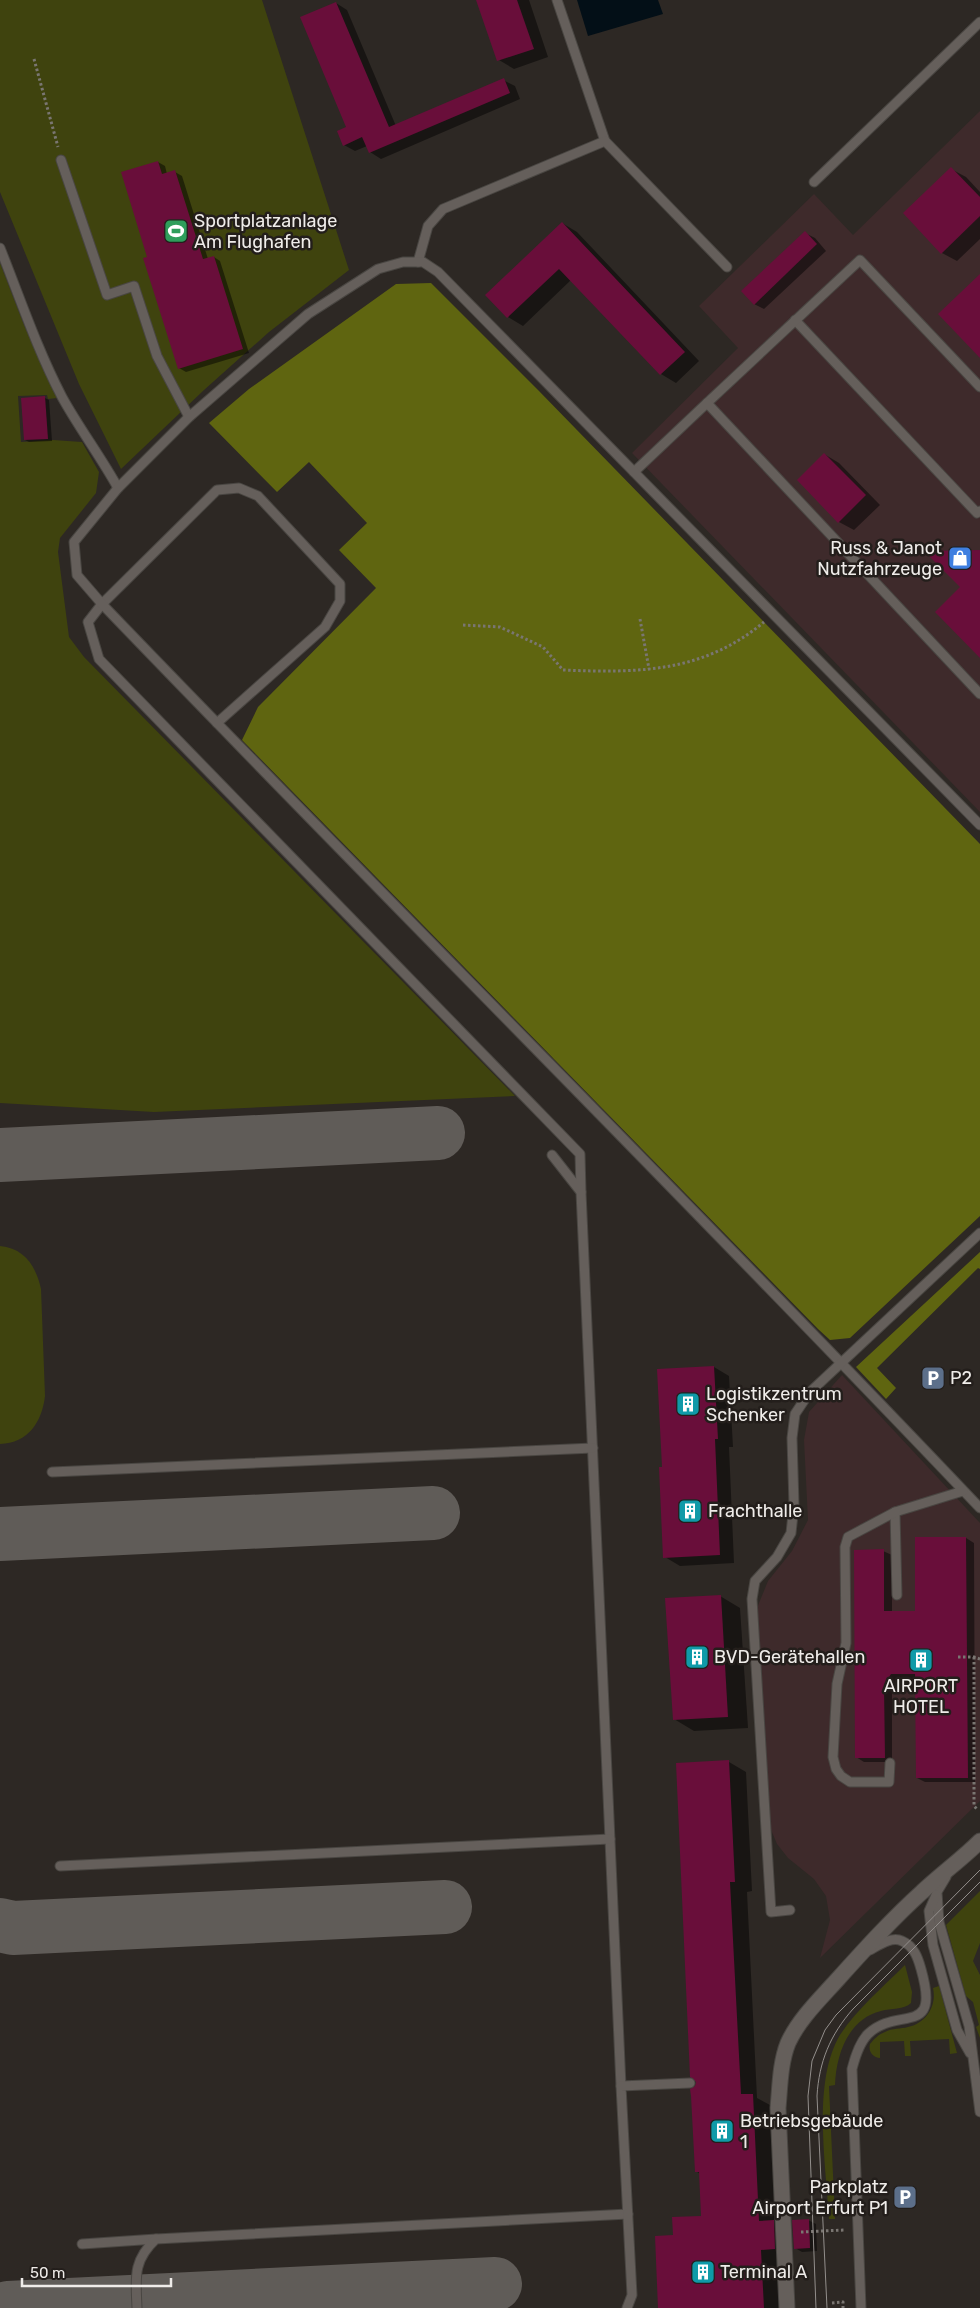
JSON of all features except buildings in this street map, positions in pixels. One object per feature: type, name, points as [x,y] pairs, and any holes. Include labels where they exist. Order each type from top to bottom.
[{"type":"street","points":[[788,2308],[778,2108],[787,2045],[795,2030],[817,2002],[858,1957],[923,1891],[980,1841]]},
{"type":"lane","points":[[557,0],[605,141],[727,267]]},
{"type":"lane","points":[[814,182],[980,22]]},
{"type":"lane","points":[[418,262],[428,226],[443,209],[605,141]]},
{"type":"lane","points":[[61,160],[107,295],[134,286],[157,356],[189,416]]},
{"type":"lane","points":[[0,248],[41,355],[64,399],[102,458],[118,488]]},
{"type":"lane","points":[[634,472],[860,260],[980,387]]},
{"type":"lane","points":[[980,825],[438,272],[423,262],[403,262],[378,269],[308,314],[189,416],[118,488],[74,542],[78,575],[102,604],[842,1363],[980,1508]]},
{"type":"lane","points":[[795,320],[978,513],[980,510]]},
{"type":"lane","points":[[707,403],[980,694]]},
{"type":"lane","points":[[217,723],[325,627],[340,600],[340,584],[258,496],[240,488],[217,490],[102,604],[88,622],[99,659],[580,1154],[632,2295],[627,2308]]},
{"type":"lane","points":[[552,1155],[582,1192]]},
{"type":"lane","points":[[790,1910],[771,1912],[752,1599],[755,1581],[777,1557],[791,1533],[794,1505],[792,1438],[795,1414],[809,1393],[980,1234]]},
{"type":"lane","points":[[52,1472],[593,1448]]},
{"type":"lane","points":[[890,1763],[889,1782],[850,1782],[841,1776],[836,1769],[833,1757],[837,1684],[846,1643],[845,1547],[848,1537],[895,1512],[963,1491]]},
{"type":"lane","points":[[895,1512],[896,1595]]},
{"type":"lane","points":[[60,1866],[610,1839]]},
{"type":"lane","points":[[956,1864],[937,1892],[929,1911],[933,1945],[957,2030],[971,2055],[980,2112]]},
{"type":"lane","points":[[858,1957],[894,1940],[906,1943],[918,1958],[927,1997],[923,2010],[916,2016],[909,2020],[886,2023],[867,2035],[854,2057],[852,2069],[861,2308]]},
{"type":"lane","points":[[621,2086],[690,2083]]},
{"type":"lane","points":[[82,2244],[628,2214]]},
{"type":"lane","points":[[137,2308],[136,2271],[144,2250],[156,2239]]},
{"type":"path","points":[[34,59],[54,126],[61,160]]},
{"type":"path","points":[[640,619],[649,669]]},
{"type":"path","points":[[463,625],[500,627],[543,647],[563,670],[625,672],[693,662],[722,650],[751,633],[764,622]]},
{"type":"path","points":[[958,1658],[974,1657],[980,1660]]},
{"type":"path","points":[[974,1657],[974,1806],[978,1810]]},
{"type":"path","points":[[784,2233],[858,2229]]},
{"type":"path","points":[[832,2303],[843,2302],[843,2308]]},
{"type":"shaded area","points":[[577,0],[658,0],[663,14],[588,36]]},
{"type":"shaded area","points":[[980,111],[980,812],[632,453],[738,348],[699,306],[814,194],[853,235]]},
{"type":"shaded area","points":[[842,1375],[980,1523],[980,1801],[820,1958],[830,1920],[826,1896],[814,1879],[788,1858],[777,1844],[769,1825],[757,1608],[768,1581],[792,1551],[808,1520],[804,1440],[809,1412]]},
{"type":"green space","name":"Sportplatzanlage Am Flughafen","points":[[0,0],[262,0],[349,270],[269,332],[204,390],[121,469],[79,384],[0,192]]},
{"type":"green space","points":[[0,263],[24,325],[57,398],[48,399],[47,395],[18,396],[21,442],[53,440],[82,442],[99,472],[96,493],[60,538],[58,552],[69,637],[84,657],[515,1096],[154,1112],[0,1103]]},
{"type":"green space","points":[[431,283],[539,391],[980,844],[980,1216],[850,1338],[830,1340],[818,1329],[242,740],[258,707],[376,588],[339,550],[367,523],[309,462],[277,492],[209,423],[249,389],[396,284]]},
{"type":"green space","points":[[0,1246],[8,1247],[22,1254],[32,1266],[39,1281],[41,1289],[45,1396],[41,1414],[32,1429],[18,1440],[0,1444]]},
{"type":"green space","points":[[980,1252],[980,1269],[978,1268],[877,1368],[896,1388],[886,1399],[856,1367]]},
{"type":"green space","points":[[980,1891],[980,1943],[973,1961],[980,1975],[980,2038],[976,2027],[979,2025],[973,2002],[966,1996],[946,1925]]},
{"type":"green space","points":[[905,1965],[912,1992],[911,2003],[901,2008],[870,2015],[852,2030],[841,2051],[835,2085],[829,2086],[835,2219],[829,2219],[823,2100],[831,2054],[840,2035],[854,2016]]},
{"type":"green space","points":[[939,1986],[957,2053],[950,2054],[949,2039],[910,2041],[911,2056],[905,2056],[904,2041],[880,2042],[880,2058],[875,2057],[870,2052],[870,2044],[883,2033],[914,2025],[925,2018],[932,2007],[933,1988]]},
{"type":"taxiway","points":[[0,1155],[438,1133]]},
{"type":"taxiway","points":[[0,1534],[433,1513]]},
{"type":"taxiway","points":[[0,1925],[13,1928],[445,1907]]},
{"type":"taxiway","points":[[8,2308],[495,2284]]},
{"type":"tram line","points":[[816,2308],[808,2096],[812,2061],[825,2030],[836,2015],[980,1870]]},
{"type":"tram line","points":[[827,2308],[817,2096],[823,2060],[832,2039],[853,2009],[980,1882]]},
{"type":"place","name":"Sportplatzanlage Am Flughafen","points":[[176,231]]},
{"type":"place","name":"Russ & Janot Nutzfahrzeuge","points":[[960,558]]},
{"type":"place","name":"P2","points":[[933,1378]]},
{"type":"place","name":"Logistikzentrum Schenker","points":[[688,1404]]},
{"type":"place","name":"Frachthalle","points":[[690,1511]]},
{"type":"place","name":"BVD-Gerätehallen","points":[[697,1657]]},
{"type":"place","name":"AIRPORT HOTEL","points":[[921,1660]]},
{"type":"place","name":"Betriebsgebäude 1","points":[[722,2131]]},
{"type":"place","name":"Parkplatz Airport Erfurt P1","points":[[905,2197]]},
{"type":"place","name":"Terminal A","points":[[703,2272]]}]
